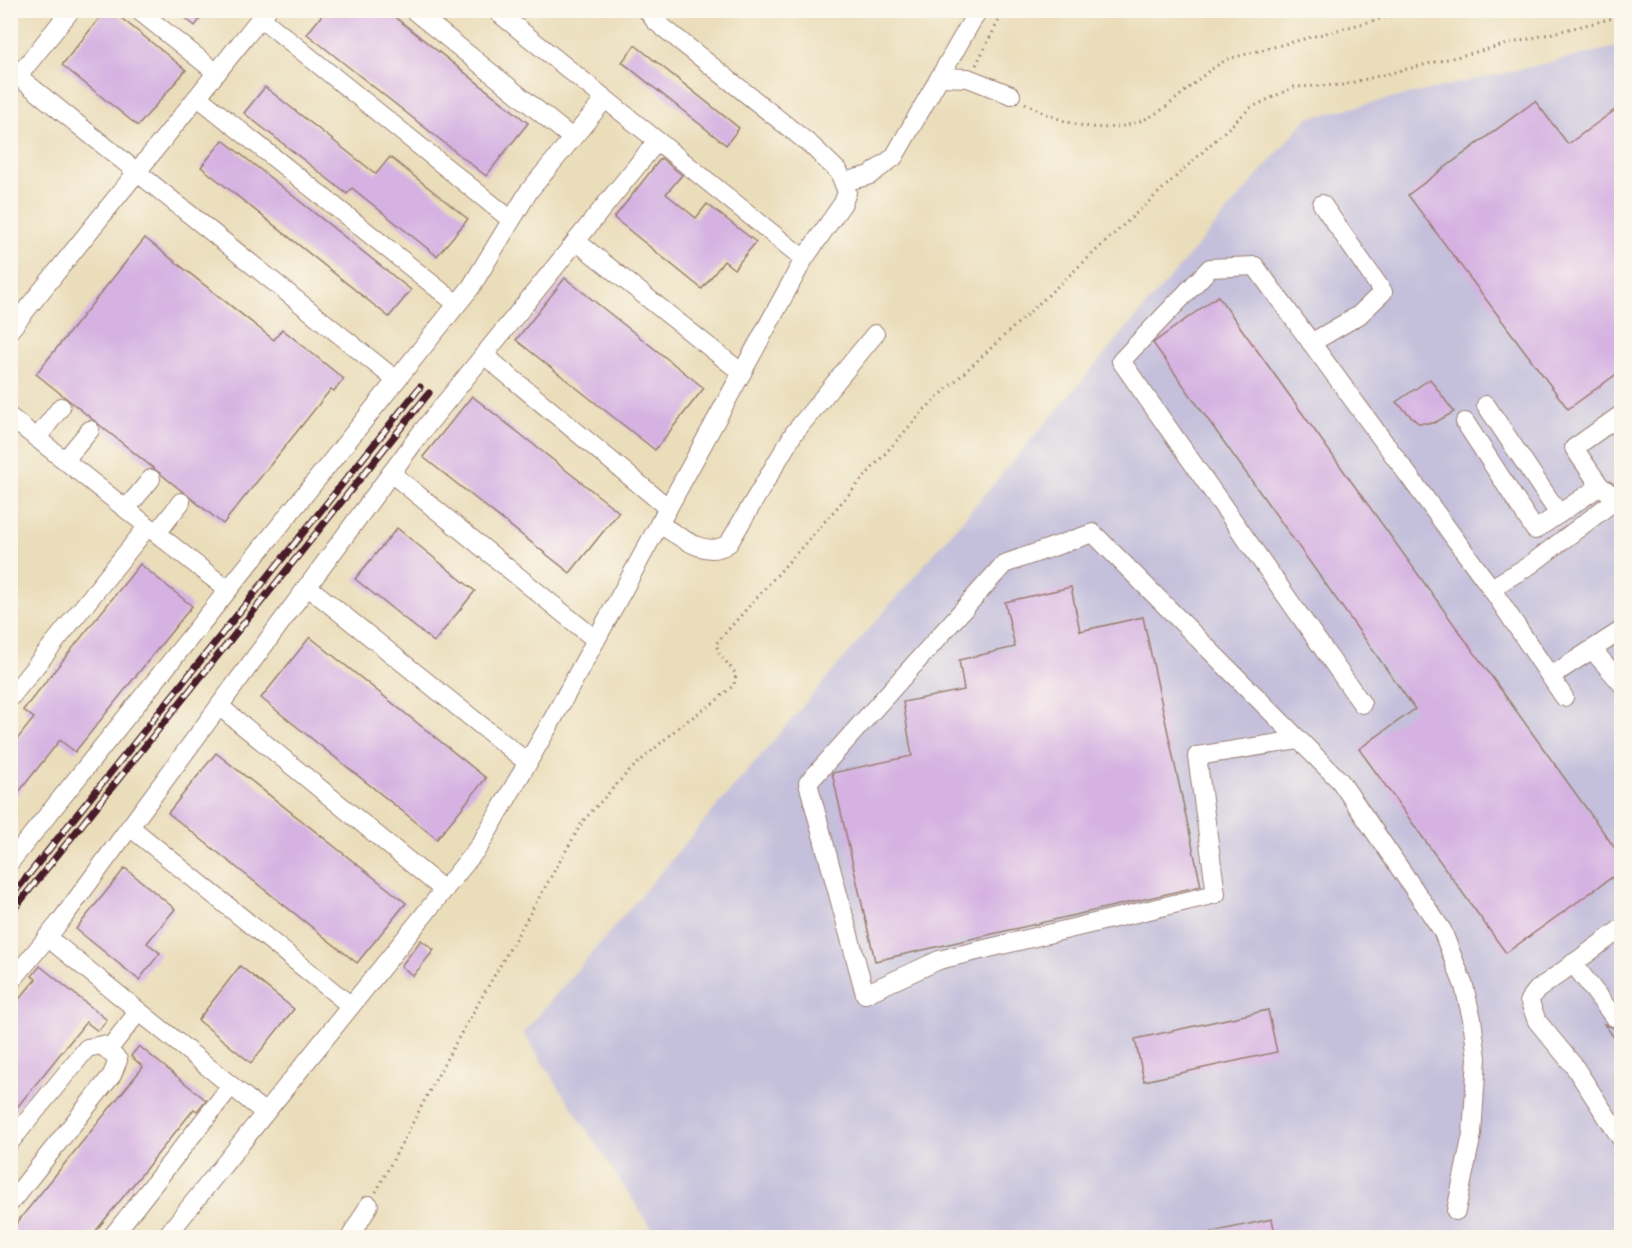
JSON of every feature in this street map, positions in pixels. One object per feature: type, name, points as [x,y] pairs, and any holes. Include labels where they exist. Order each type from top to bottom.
[{"type":"street","points":[[71,10],[14,73],[396,380]]},
{"type":"street","points":[[138,10],[217,73]]},
{"type":"street","points":[[413,10],[572,138]]},
{"type":"street","points":[[495,10],[804,260]]},
{"type":"street","points":[[165,1238],[480,844],[528,763],[804,260],[843,202],[846,192],[839,172],[812,146],[655,21],[647,10]]},
{"type":"street","points":[[844,182],[870,175],[894,157],[978,10]]},
{"type":"street","points":[[10,330],[264,14],[510,219]]},
{"type":"street","points":[[940,77],[970,79],[1011,95]]},
{"type":"street","points":[[198,97],[457,304]]},
{"type":"street","points":[[11,861],[457,304],[484,269],[510,219],[605,99]]},
{"type":"street","points":[[10,983],[130,827],[391,473],[657,141]]},
{"type":"street","points":[[1311,343],[1359,315],[1383,292],[1322,204]]},
{"type":"street","points":[[576,241],[742,373]]},
{"type":"street","points":[[1362,704],[1121,361],[1210,268],[1255,266],[1491,588],[1564,697]]},
{"type":"street","points":[[484,355],[664,516],[708,550],[723,548],[729,543],[794,433],[875,334]]},
{"type":"street","points":[[1486,405],[1559,514]]},
{"type":"street","points":[[37,438],[61,407]]},
{"type":"street","points":[[1491,588],[1530,565],[1619,497],[1600,486],[1574,448],[1622,414]]},
{"type":"street","points":[[10,417],[228,590]]},
{"type":"street","points":[[1465,422],[1535,530],[1600,486]]},
{"type":"street","points":[[65,460],[90,430]]},
{"type":"street","points":[[391,473],[596,640]]},
{"type":"street","points":[[126,509],[151,479]]},
{"type":"street","points":[[10,698],[152,530],[181,502]]},
{"type":"street","points":[[1299,740],[1197,756],[1216,894],[939,960],[866,994],[808,783],[1004,564],[1093,533],[1340,781],[1442,930],[1464,986],[1472,1019],[1477,1058],[1472,1134],[1456,1211]]},
{"type":"street","points":[[307,586],[528,763]]},
{"type":"street","points":[[1551,676],[1622,630]]},
{"type":"street","points":[[1595,648],[1597,655],[1622,684]]},
{"type":"street","points":[[219,706],[444,890]]},
{"type":"street","points":[[130,827],[351,1006]]},
{"type":"street","points":[[1622,928],[1537,990],[1529,1000],[1537,1021],[1574,1066],[1622,1140]]},
{"type":"street","points":[[47,937],[265,1113]]},
{"type":"street","points":[[1573,963],[1614,1017]]},
{"type":"street","points":[[108,1050],[139,1011]]},
{"type":"street","points":[[10,1142],[87,1048],[97,1044],[108,1050],[118,1060],[112,1075],[10,1203]]},
{"type":"street","points":[[111,1238],[231,1086]]},
{"type":"street","points":[[350,1238],[369,1205]]},
{"type":"path","points":[[1011,95],[1063,122],[1092,128],[1117,126],[1153,115],[1214,66],[1228,59],[1413,10]]},
{"type":"path","points":[[970,79],[1004,11]]},
{"type":"path","points":[[369,1205],[447,1058],[583,821],[627,773],[681,725],[716,701],[734,684],[736,674],[719,653],[716,644],[718,640],[924,410],[1250,108],[1294,87],[1342,85],[1622,16]]},
{"type":"shaded area","points":[[1621,46],[1621,1237],[657,1237],[523,1033],[1307,118]]},
{"type":"building","points":[[106,10],[111,10],[186,70],[138,126],[62,65]]},
{"type":"building","points":[[176,10],[207,10],[195,26]]},
{"type":"building","points":[[326,10],[386,10],[528,123],[486,176],[307,34]]},
{"type":"building","points":[[635,45],[739,128],[726,145],[622,62]]},
{"type":"building","points":[[265,87],[376,174],[390,157],[468,219],[437,256],[352,188],[347,194],[244,113]]},
{"type":"building","points":[[1535,101],[1568,144],[1622,105],[1622,370],[1568,409],[1408,195]]},
{"type":"building","points":[[223,140],[411,290],[389,317],[201,167]]},
{"type":"building","points":[[661,158],[682,175],[666,194],[696,218],[707,204],[756,242],[734,269],[724,261],[702,289],[614,218]]},
{"type":"building","points":[[145,238],[274,340],[282,329],[344,379],[334,391],[331,389],[223,524],[36,374]]},
{"type":"building","points":[[565,278],[704,388],[655,450],[516,340]]},
{"type":"building","points":[[1218,296],[1622,858],[1622,870],[1506,953],[1359,749],[1415,709],[1153,343]]},
{"type":"building","points":[[1430,379],[1454,412],[1434,423],[1418,423],[1396,402]]},
{"type":"building","points":[[472,396],[619,512],[570,573],[423,457]]},
{"type":"building","points":[[397,528],[475,591],[434,642],[355,579]]},
{"type":"building","points":[[140,564],[192,606],[75,752],[60,740],[10,803],[10,748],[34,718],[23,710]]},
{"type":"building","points":[[1071,587],[1080,631],[1143,617],[1201,886],[875,961],[832,773],[912,756],[903,702],[964,690],[959,660],[1015,647],[1005,602]]},
{"type":"building","points":[[310,637],[486,778],[437,839],[261,698]]},
{"type":"building","points":[[216,753],[406,903],[357,963],[168,813]]},
{"type":"building","points":[[125,868],[175,909],[147,943],[160,953],[139,980],[76,929]]},
{"type":"building","points":[[421,940],[434,950],[413,976],[401,966]]},
{"type":"building","points":[[40,966],[107,1020],[98,1031],[86,1022],[10,1116],[10,1010],[36,979],[32,976]]},
{"type":"building","points":[[240,966],[294,1009],[251,1063],[198,1020]]},
{"type":"building","points":[[1268,1010],[1277,1052],[1144,1081],[1135,1039]]},
{"type":"building","points":[[1604,1024],[1615,1028],[1622,1025],[1622,1048]]},
{"type":"building","points":[[139,1046],[206,1100],[197,1111],[194,1109],[90,1238],[10,1238],[10,1231],[143,1067],[131,1056]]},
{"type":"building","points":[[1272,1219],[1276,1238],[1212,1238],[1212,1232]]},
{"type":"railway","points":[[10,898],[420,387]]},
{"type":"railway","points":[[10,914],[429,393]]}]
